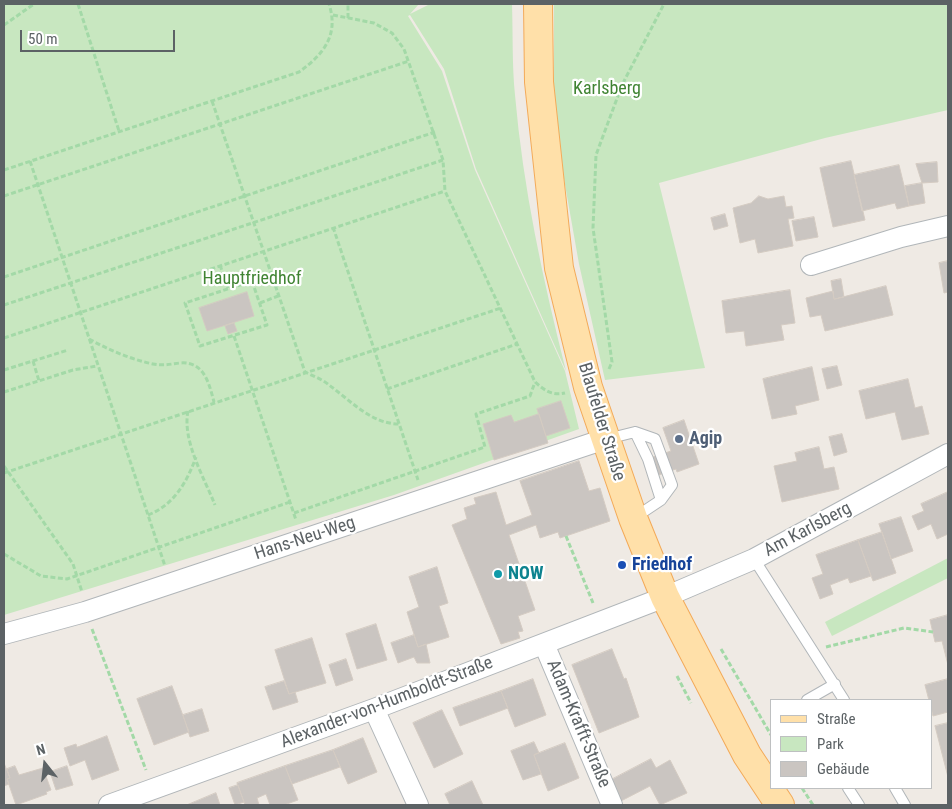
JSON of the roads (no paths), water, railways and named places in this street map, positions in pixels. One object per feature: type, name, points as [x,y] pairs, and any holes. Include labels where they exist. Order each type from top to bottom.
[{"type":"main road","name":"Blaufelder Straße","points":[[538,4],[539,82],[559,268],[588,387],[633,518],[665,597],[747,755],[780,805]]},
{"type":"street","points":[[811,265],[901,237],[948,226]]},
{"type":"street","name":"Hans-Neu-Weg","points":[[4,634],[85,612],[605,439]]},
{"type":"street","name":"Am Karlsberg","points":[[665,597],[754,559],[948,454]]},
{"type":"street","name":"Alexander-von-Humboldt-Straße","points":[[109,805],[152,795],[665,597]]},
{"type":"street","name":"Adam-Krafft-Straße","points":[[544,644],[612,805]]},
{"type":"street","points":[[374,708],[418,805]]},
{"type":"lane","points":[[635,432],[648,459],[661,500]]},
{"type":"lane","points":[[605,439],[635,432],[655,439],[672,485],[661,500],[633,518]]},
{"type":"lane","points":[[754,559],[843,699]]},
{"type":"lane","points":[[810,699],[835,684]]},
{"type":"lane","points":[[849,789],[859,805]]},
{"type":"lane","points":[[896,789],[905,805]]},
{"type":"place","name":"Agip","points":[[679,439]]},
{"type":"place","name":"Friedhof","points":[[622,565]]},
{"type":"place","name":"NOW","points":[[498,574]]},
{"type":"park label","name":"Karlsberg","points":[[607,89]]},
{"type":"park label","name":"Hauptfriedhof","points":[[252,279]]}]
